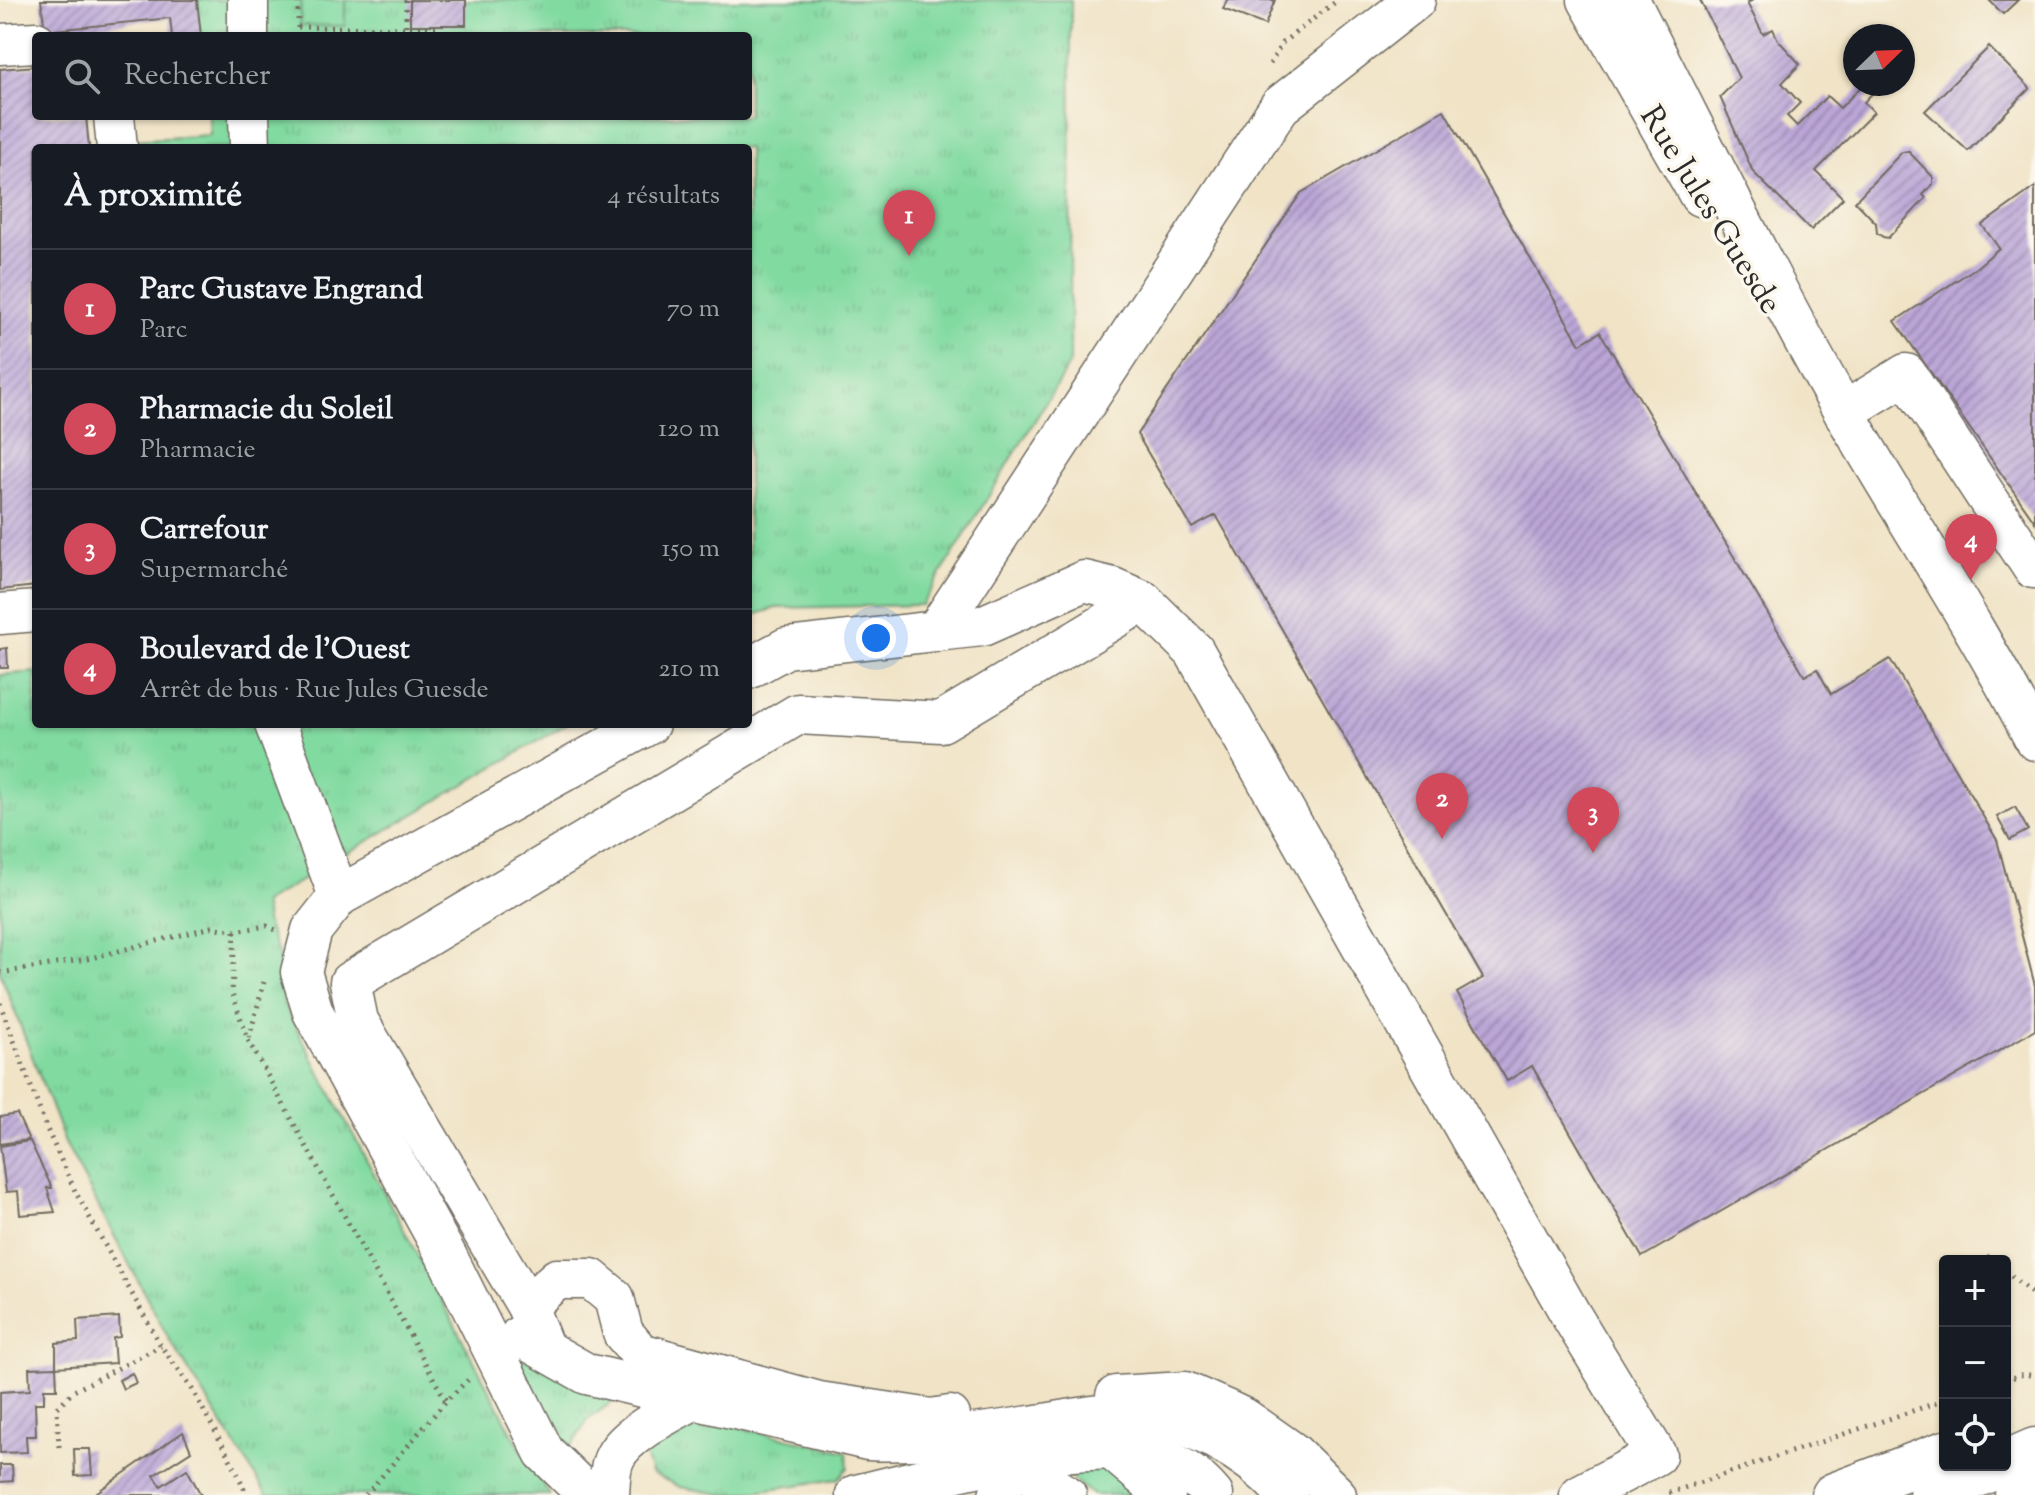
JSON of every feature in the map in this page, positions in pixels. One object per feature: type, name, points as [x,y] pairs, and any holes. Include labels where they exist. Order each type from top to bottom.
[{"type":"main road","points":[[2011,1428],[2035,1418]]},
{"type":"main road","points":[[2011,1460],[2035,1450]]},
{"type":"main road","points":[[1834,1495],[1939,1455]]},
{"type":"main road","points":[[1931,1495],[1987,1471]]},
{"type":"main road","points":[[2017,1495],[2035,1488]]},
{"type":"street","points":[[248,0],[248,32]]},
{"type":"street","points":[[936,631],[1280,106],[1415,0]]},
{"type":"street","name":"Rue Jules Guesde","points":[[1588,0],[1688,176],[1750,275],[1844,412]]},
{"type":"street","name":"Rue Jules Guesde","points":[[1629,0],[1704,151],[1844,412],[1998,671],[2035,740]]},
{"type":"street","points":[[0,44],[32,42]]},
{"type":"street","points":[[114,120],[117,144]]},
{"type":"street","points":[[249,120],[250,144]]},
{"type":"street","points":[[1844,412],[1906,374],[2033,568]]},
{"type":"street","points":[[752,667],[786,648],[982,626],[1084,581],[1113,588],[1143,601],[1194,651],[1572,1317],[1656,1455],[1580,1495]]},
{"type":"street","points":[[544,1349],[527,1306],[358,1021],[350,982],[798,714],[941,722],[1143,601]]},
{"type":"street","points":[[0,614],[32,611]]},
{"type":"street","points":[[276,728],[339,896]]},
{"type":"street","points":[[588,1495],[544,1452],[447,1257],[313,1012],[301,972],[312,930],[339,896],[642,728]]},
{"type":"street","points":[[447,1257],[478,1297],[522,1338],[587,1374],[868,1440],[905,1442],[943,1439],[1128,1414],[1172,1422],[1227,1446],[1260,1468],[1287,1495]]},
{"type":"street","points":[[527,1306],[557,1279],[591,1279],[614,1298],[623,1333],[640,1353],[819,1402],[931,1419],[1094,1398],[1185,1392],[1245,1419],[1292,1452],[1336,1495]]},
{"type":"street","points":[[609,1495],[615,1455],[636,1434],[696,1398]]},
{"type":"street","points":[[845,1495],[868,1440]]},
{"type":"street","points":[[1227,1446],[1252,1470],[1271,1495]]},
{"type":"street","points":[[856,1495],[1005,1478],[1094,1449],[1153,1455],[1189,1473],[1213,1495]]},
{"type":"street","points":[[1112,1450],[1165,1495]]},
{"type":"street","points":[[1005,1478],[1066,1495]]},
{"type":"path","points":[[298,0],[298,32]]},
{"type":"path","points":[[406,0],[406,28]]},
{"type":"path","points":[[298,27],[438,28]]},
{"type":"path","points":[[0,973],[87,959],[212,927],[235,931],[267,926],[285,933],[312,930]]},
{"type":"path","points":[[235,931],[232,993],[248,1040],[446,1401]]},
{"type":"path","points":[[0,1003],[46,1127],[76,1193],[161,1346],[192,1389],[247,1495]]},
{"type":"path","points":[[2011,1276],[2035,1296]]},
{"type":"path","points":[[59,1447],[57,1408],[72,1392],[161,1346]]},
{"type":"path","points":[[366,1495],[446,1401],[494,1354]]},
{"type":"path","points":[[2011,1378],[2024,1374],[2035,1376]]},
{"type":"path","points":[[1663,1495],[1939,1402]]},
{"type":"green space","points":[[197,0],[1071,0],[1070,363],[922,605],[776,608],[752,616],[752,144],[137,144],[137,140],[210,135],[209,120],[752,120],[752,32],[200,32]]},
{"type":"green space","points":[[301,0],[345,0],[345,26],[300,25]]},
{"type":"green space","points":[[32,672],[32,728],[560,728],[263,903],[267,926],[278,952],[284,1005],[523,1453],[550,1495],[267,1495],[169,1339],[65,1143],[0,972],[0,675]]},
{"type":"green space","points":[[502,1331],[616,1399],[589,1419],[566,1454]]},
{"type":"green space","points":[[708,1420],[847,1452],[848,1468],[838,1479],[728,1495],[680,1487],[651,1473],[643,1450],[658,1433]]},
{"type":"green space","points":[[1110,1464],[1133,1495],[1093,1495],[1064,1473]]},
{"type":"building","points":[[41,0],[197,0],[201,32],[172,32],[170,18],[45,31]]},
{"type":"building","points":[[410,0],[466,0],[466,25],[410,25]]},
{"type":"building","points":[[1227,0],[1275,0],[1265,25],[1223,9]]},
{"type":"building","points":[[1700,0],[1753,0],[1747,3],[1763,34],[1773,29],[1778,40],[1800,64],[1782,83],[1800,103],[1787,116],[1797,126],[1827,96],[1840,108],[1852,96],[1870,96],[1864,102],[1874,112],[1816,171],[1843,198],[1811,230],[1753,172],[1720,97],[1739,78]]},
{"type":"building","points":[[1989,0],[2018,0],[2003,14]]},
{"type":"building","points":[[1989,47],[2030,88],[1968,151],[1925,111]]},
{"type":"building","points":[[32,66],[32,120],[86,120],[89,144],[32,144],[32,586],[0,590],[0,69]]},
{"type":"building","points":[[1444,110],[1580,344],[1600,332],[1805,676],[1817,669],[1831,694],[1890,659],[1997,840],[2035,986],[2035,1030],[1642,1257],[1532,1066],[1507,1081],[1483,1040],[1457,993],[1483,978],[1216,515],[1192,528],[1137,434],[1301,193]]},
{"type":"building","points":[[1902,152],[1909,152],[1933,177],[1933,184],[1923,195],[1926,198],[1888,238],[1877,233],[1876,223],[1855,201]]},
{"type":"building","points":[[2035,187],[2035,522],[1895,321],[1977,267],[1999,248],[1982,225]]},
{"type":"building","points":[[7,648],[8,668],[0,668],[0,649]]},
{"type":"building","points":[[2015,807],[2028,830],[2010,840],[1997,817]]},
{"type":"building","points":[[17,1114],[29,1140],[0,1144],[0,1117]]},
{"type":"building","points":[[30,1141],[52,1188],[47,1188],[55,1212],[20,1215],[18,1191],[6,1192],[0,1146]]},
{"type":"building","points":[[119,1317],[120,1337],[113,1338],[115,1363],[56,1367],[56,1343],[78,1341],[77,1320]]},
{"type":"building","points":[[56,1367],[57,1389],[44,1389],[44,1403],[35,1403],[36,1436],[26,1436],[27,1452],[0,1453],[0,1392],[30,1390],[29,1368]]},
{"type":"building","points":[[132,1373],[136,1383],[123,1389],[119,1380]]},
{"type":"building","points":[[183,1432],[191,1451],[154,1475],[161,1486],[187,1469],[201,1495],[93,1495]]},
{"type":"building","points":[[74,1449],[90,1449],[92,1475],[75,1476]]},
{"type":"building","points":[[0,1465],[12,1465],[13,1481],[0,1482]]},
{"type":"place","name":"Parc Gustave Engrand","points":[[909,256]]},
{"type":"place","name":"Boulevard de l'Ouest","points":[[1971,580]]},
{"type":"place","name":"Pharmacie du Soleil","points":[[1442,839]]},
{"type":"place","name":"Carrefour","points":[[1593,853]]}]
